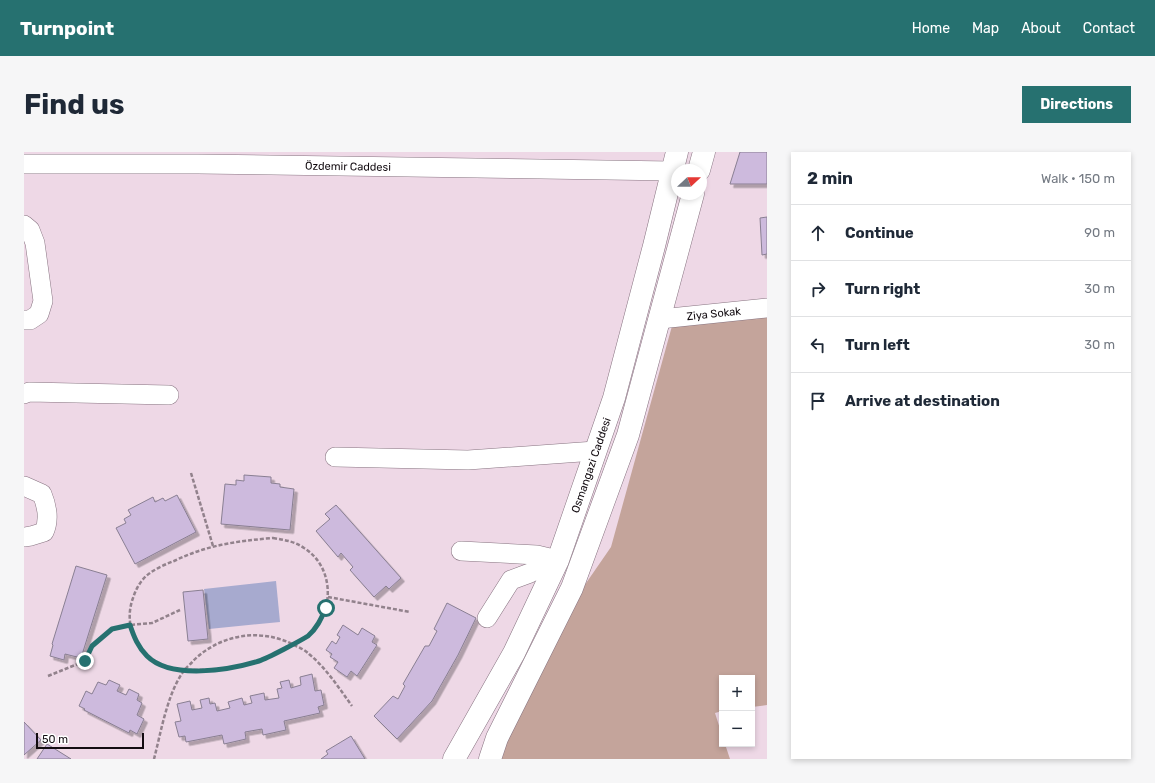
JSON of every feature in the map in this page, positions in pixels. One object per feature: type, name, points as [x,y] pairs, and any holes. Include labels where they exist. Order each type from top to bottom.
[{"type":"main road","points":[[701,164],[704,152]]},
{"type":"main road","name":"Osmangazi Caddesi","points":[[454,759],[514,653],[558,560],[616,390],[654,246],[674,161]]},
{"type":"main road","points":[[490,759],[496,738],[572,588],[628,435],[691,200]]},
{"type":"street","name":"Özdemir Caddesi","points":[[24,164],[83,158],[674,161]]},
{"type":"street","points":[[24,225],[30,230],[35,243],[43,301],[39,314],[30,320],[24,320]]},
{"type":"street","name":"Ziya Sokak","points":[[660,319],[767,308]]},
{"type":"street","points":[[24,394],[29,392],[169,395]]},
{"type":"street","points":[[335,457],[468,460],[595,451]]},
{"type":"street","points":[[24,486],[42,494],[46,503],[48,524],[44,532],[24,537]]},
{"type":"street","points":[[461,551],[537,555],[558,560]]},
{"type":"street","points":[[487,618],[512,580],[558,560]]},
{"type":"path","points":[[191,473],[213,546]]},
{"type":"path","points":[[273,538],[290,541],[305,548],[317,560],[326,575],[329,591],[328,597],[326,608],[319,624],[307,636],[260,661],[217,670],[185,670],[164,667],[148,657],[136,642],[130,625],[130,606],[136,588],[148,574],[188,554],[213,546],[242,540],[273,538]]},
{"type":"path","points":[[328,597],[410,612]]},
{"type":"path","points":[[48,676],[85,661],[92,646],[112,629],[130,625],[152,623],[180,610]]},
{"type":"path","points":[[154,759],[170,698],[185,670],[202,652],[228,639],[256,634],[284,639],[309,653],[328,674],[352,706]]},
{"type":"shaded area","points":[[767,317],[767,705],[755,707],[755,675],[719,675],[719,712],[715,713],[719,726],[719,747],[726,747],[730,759],[498,759],[573,602],[611,547],[672,326]]},
{"type":"water","points":[[276,581],[280,622],[209,629],[204,589]]},
{"type":"building","points":[[740,152],[767,152],[767,184],[730,184]]},
{"type":"building","points":[[767,217],[767,254],[762,255],[760,218]]},
{"type":"building","points":[[244,475],[271,477],[271,483],[280,484],[280,487],[294,489],[290,530],[221,524],[225,484],[236,485],[236,480],[244,481]]},
{"type":"building","points":[[177,495],[196,532],[135,564],[116,528],[126,523],[124,519],[131,515],[128,510],[153,497],[155,502],[163,498],[165,501]]},
{"type":"building","points":[[336,505],[401,578],[389,589],[386,586],[374,597],[350,570],[353,567],[341,553],[338,557],[316,531],[330,519],[325,514]]},
{"type":"building","points":[[76,566],[107,575],[81,658],[65,654],[64,660],[50,656],[52,644]]},
{"type":"building","points":[[203,590],[208,639],[188,641],[183,592]]},
{"type":"building","points":[[447,603],[476,618],[458,655],[432,701],[397,739],[374,716],[393,696],[398,699],[405,686],[403,684],[425,646],[429,646],[437,631],[434,629]]},
{"type":"building","points":[[343,625],[358,635],[362,628],[375,636],[372,642],[377,645],[357,676],[351,671],[347,677],[334,668],[338,662],[330,657],[332,654],[326,650],[332,641],[336,644],[340,637],[337,635]]},
{"type":"building","points":[[312,674],[315,691],[321,690],[324,705],[318,707],[320,713],[284,721],[286,730],[263,735],[262,729],[245,732],[246,739],[224,744],[222,735],[186,742],[185,736],[179,737],[175,722],[181,721],[177,704],[190,701],[192,710],[202,708],[200,700],[209,698],[210,704],[215,703],[217,711],[230,708],[228,702],[242,698],[244,705],[252,703],[250,696],[264,693],[265,700],[279,698],[277,689],[282,688],[280,682],[289,680],[291,688],[301,685],[300,677]]},
{"type":"building","points":[[109,680],[120,685],[117,691],[126,695],[129,689],[139,694],[137,700],[142,703],[137,715],[144,719],[137,734],[130,730],[129,733],[79,706],[86,691],[92,694],[98,682],[106,685]]},
{"type":"building","points":[[24,722],[41,740],[24,755]]},
{"type":"building","points":[[351,736],[365,759],[321,759],[328,754],[326,751]]},
{"type":"building","points":[[47,744],[71,759],[37,759]]},
{"type":"route","points":[[85,661],[92,646],[112,629],[130,625],[136,642],[148,657],[164,667],[182,670],[217,670],[260,661],[307,636],[319,624],[326,608]]}]
